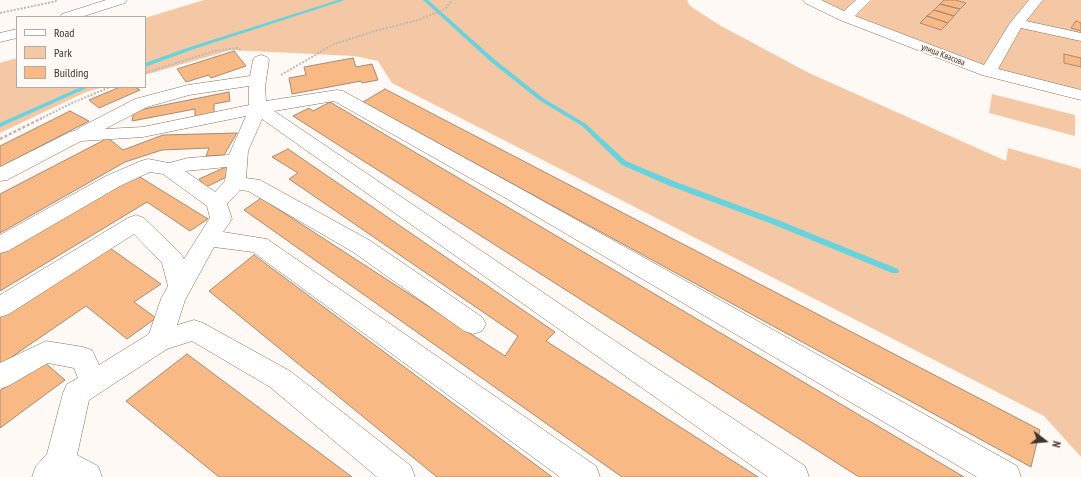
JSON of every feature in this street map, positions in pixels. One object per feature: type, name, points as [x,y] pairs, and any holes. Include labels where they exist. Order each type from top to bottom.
[{"type":"street","points":[[70,16],[120,0]]},
{"type":"street","name":"улица Квасова","points":[[810,0],[845,17],[988,72],[1081,95]]},
{"type":"street","points":[[845,17],[864,0]]},
{"type":"street","points":[[988,72],[1017,23],[1036,0]]},
{"type":"street","points":[[1017,23],[1081,37]]},
{"type":"street","points":[[0,38],[16,33]]},
{"type":"street","points":[[0,175],[141,103],[259,70],[258,108],[239,151],[235,183],[216,203]]},
{"type":"street","points":[[77,136],[143,132],[258,108],[337,95],[516,195],[1006,477]]},
{"type":"street","points":[[258,108],[600,345],[794,477]]},
{"type":"street","points":[[169,169],[188,164],[238,160]]},
{"type":"street","points":[[0,245],[120,178],[148,165],[169,169],[216,203],[221,219],[208,238],[173,299],[159,341]]},
{"type":"street","points":[[235,183],[253,185],[361,246],[473,324]]},
{"type":"street","points":[[0,307],[136,223],[173,260],[180,286]]},
{"type":"street","points":[[208,238],[259,245],[585,477]]},
{"type":"street","points":[[87,477],[54,469],[77,393],[159,341],[194,330],[280,379],[400,477]]},
{"type":"street","points":[[0,377],[46,352],[84,358],[94,382]]},
{"type":"path","points":[[0,13],[59,0]]},
{"type":"path","points":[[146,74],[179,61],[214,51],[237,48],[259,70],[278,77],[334,44],[428,16],[445,9],[452,0]]},
{"type":"path","points":[[0,139],[72,103],[108,88]]},
{"type":"green space","points":[[204,0],[687,0],[690,6],[721,26],[809,73],[1006,161],[1008,148],[1081,169],[1081,457],[1044,416],[392,83],[378,61],[354,56],[231,50],[146,75],[146,18]]},
{"type":"green space","points":[[813,0],[861,0],[844,15]]},
{"type":"green space","points":[[872,0],[1032,0],[1013,21],[983,67],[852,17]]},
{"type":"green space","points":[[1040,0],[1081,0],[1081,35],[1022,23]]},
{"type":"green space","points":[[1021,25],[1081,38],[1081,92],[995,71]]},
{"type":"green space","points":[[16,58],[16,88],[100,88],[86,92],[0,133],[0,63]]},
{"type":"green space","points":[[992,94],[1075,115],[1075,136],[989,113]]},
{"type":"building","points":[[944,0],[955,0],[966,3],[960,9],[940,4]]},
{"type":"building","points":[[940,4],[960,9],[954,16],[934,10]]},
{"type":"building","points":[[934,10],[954,16],[948,23],[927,16]]},
{"type":"building","points":[[927,16],[948,23],[941,30],[920,23]]},
{"type":"building","points":[[1076,21],[1081,23],[1081,31],[1071,28]]},
{"type":"building","points":[[234,51],[246,66],[211,78],[209,75],[186,82],[177,69]]},
{"type":"building","points":[[1064,54],[1081,58],[1081,67],[1064,63]]},
{"type":"building","points":[[353,58],[356,67],[372,64],[378,80],[362,83],[361,81],[292,94],[289,78],[306,75],[304,67]]},
{"type":"building","points":[[118,88],[137,88],[140,90],[99,108],[89,100]]},
{"type":"building","points":[[385,89],[1040,430],[1031,467],[363,102]]},
{"type":"building","points":[[229,92],[230,101],[214,104],[214,113],[195,117],[195,109],[132,121],[134,111]]},
{"type":"building","points":[[330,102],[964,477],[859,477],[293,116],[309,108],[313,111]]},
{"type":"building","points":[[70,111],[89,121],[0,167],[0,146]]},
{"type":"building","points":[[237,133],[224,155],[206,156],[209,148],[162,150],[125,162],[0,233],[0,194],[108,138],[123,150],[163,135]]},
{"type":"building","points":[[288,149],[555,332],[546,341],[758,477],[622,477],[244,210],[261,198],[505,356],[518,336],[289,179],[298,173],[272,157]]},
{"type":"building","points":[[228,166],[235,173],[206,187],[199,179]]},
{"type":"building","points":[[135,174],[208,219],[190,231],[147,202],[0,291],[0,251]]},
{"type":"building","points":[[110,248],[161,284],[134,302],[156,318],[127,339],[86,306],[0,365],[0,317]]},
{"type":"building","points":[[254,255],[552,477],[437,477],[209,291]]},
{"type":"building","points":[[187,354],[352,477],[219,477],[126,401]]},
{"type":"building","points":[[43,361],[65,380],[0,428],[0,391]]},
{"type":"waterway","points":[[146,65],[192,48],[343,0]]},
{"type":"waterway","points":[[425,0],[492,60],[541,99],[584,125],[624,163],[673,184],[775,222],[895,271]]},
{"type":"waterway","points":[[0,125],[84,88]]}]
